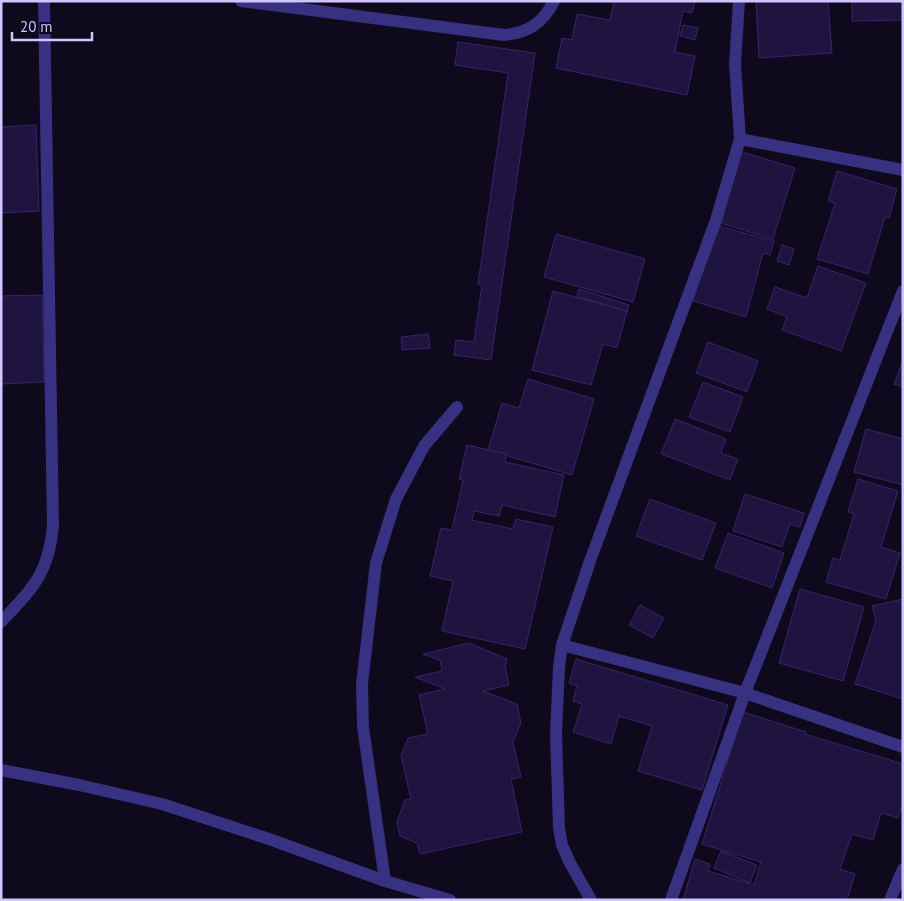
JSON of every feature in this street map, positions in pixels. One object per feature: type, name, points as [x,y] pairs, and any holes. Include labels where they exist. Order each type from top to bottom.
[{"type":"street","points":[[1,622],[37,581],[52,540],[44,1]]},
{"type":"street","points":[[241,1],[504,34],[515,34],[537,24],[554,1]]},
{"type":"street","points":[[591,900],[562,845],[559,828],[556,733],[562,645],[590,561],[716,220],[740,139],[735,64],[739,1]]},
{"type":"street","points":[[740,139],[903,170]]},
{"type":"street","points":[[671,900],[745,693],[903,291]]},
{"type":"street","points":[[385,881],[363,727],[362,684],[376,563],[396,499],[424,446],[457,407]]},
{"type":"street","points":[[562,645],[745,693],[903,748]]},
{"type":"street","points":[[1,770],[162,804],[269,839],[385,881],[450,900]]},
{"type":"street","points":[[890,900],[903,869]]},
{"type":"building","points":[[614,1],[695,1],[692,13],[683,11],[675,52],[695,56],[687,95],[556,68],[562,38],[572,40],[577,14],[610,20]]},
{"type":"building","points":[[756,1],[828,1],[832,53],[759,58]]},
{"type":"building","points":[[852,1],[903,1],[903,20],[852,21]]},
{"type":"building","points":[[683,25],[698,28],[695,40],[680,36]]},
{"type":"building","points":[[458,42],[535,53],[491,360],[454,355],[456,340],[474,342],[482,284],[478,284],[508,73],[455,65]]},
{"type":"building","points":[[36,125],[39,211],[1,213],[1,127]]},
{"type":"building","points":[[739,151],[795,168],[773,239],[717,222]]},
{"type":"building","points":[[837,171],[897,189],[889,218],[885,217],[868,274],[817,259],[835,203],[828,201]]},
{"type":"building","points":[[715,225],[774,241],[770,255],[763,253],[746,317],[693,301]]},
{"type":"building","points":[[556,234],[645,259],[633,302],[544,277]]},
{"type":"building","points":[[782,245],[794,249],[789,265],[777,261]]},
{"type":"building","points":[[818,266],[866,283],[841,351],[782,330],[787,317],[767,309],[775,287],[807,298]]},
{"type":"building","points":[[579,289],[629,305],[627,312],[577,296]]},
{"type":"building","points":[[553,291],[627,311],[617,348],[603,344],[591,385],[532,370]]},
{"type":"building","points":[[42,295],[44,382],[1,384],[1,296]]},
{"type":"building","points":[[428,334],[430,348],[402,350],[401,337]]},
{"type":"building","points":[[708,342],[758,361],[747,392],[696,373]]},
{"type":"building","points":[[903,361],[903,387],[894,384]]},
{"type":"building","points":[[528,379],[594,399],[572,475],[488,450],[502,403],[519,408]]},
{"type":"building","points":[[703,382],[743,397],[730,432],[689,417]]},
{"type":"building","points":[[675,419],[726,439],[721,453],[738,459],[730,480],[661,454]]},
{"type":"building","points":[[866,429],[903,439],[903,485],[854,472]]},
{"type":"building","points":[[467,445],[507,454],[505,462],[564,475],[555,517],[502,505],[499,516],[474,511],[472,520],[513,529],[516,519],[553,527],[525,649],[442,631],[453,581],[430,576],[441,528],[452,530],[463,480],[459,479]]},
{"type":"building","points":[[858,479],[898,491],[881,547],[900,553],[886,599],[826,582],[833,558],[840,560],[854,514],[848,512]]},
{"type":"building","points":[[745,494],[804,513],[800,527],[790,524],[782,547],[733,531]]},
{"type":"building","points":[[650,499],[716,523],[702,560],[636,536]]},
{"type":"building","points":[[728,533],[784,553],[772,588],[715,568]]},
{"type":"building","points":[[800,589],[864,607],[843,681],[779,663]]},
{"type":"building","points":[[903,599],[903,699],[855,684],[876,620],[872,606]]},
{"type":"building","points":[[640,605],[664,618],[653,638],[629,625]]},
{"type":"building","points":[[469,643],[507,659],[505,666],[509,685],[483,691],[517,704],[521,723],[513,742],[521,777],[511,779],[522,832],[420,854],[417,843],[400,836],[397,822],[405,800],[411,799],[401,756],[408,738],[428,734],[419,695],[445,689],[415,677],[442,671],[440,660],[423,654]]},
{"type":"building","points":[[576,659],[728,705],[702,790],[638,771],[652,726],[619,716],[611,744],[573,732],[582,704],[573,701],[577,686],[569,683]]},
{"type":"building","points":[[743,712],[806,732],[805,734],[903,764],[903,804],[898,818],[881,813],[873,840],[852,834],[840,869],[855,874],[847,900],[683,900],[695,859],[710,864],[708,871],[754,885],[761,862],[702,844]]},
{"type":"building","points":[[721,851],[757,865],[750,883],[714,868]]}]
